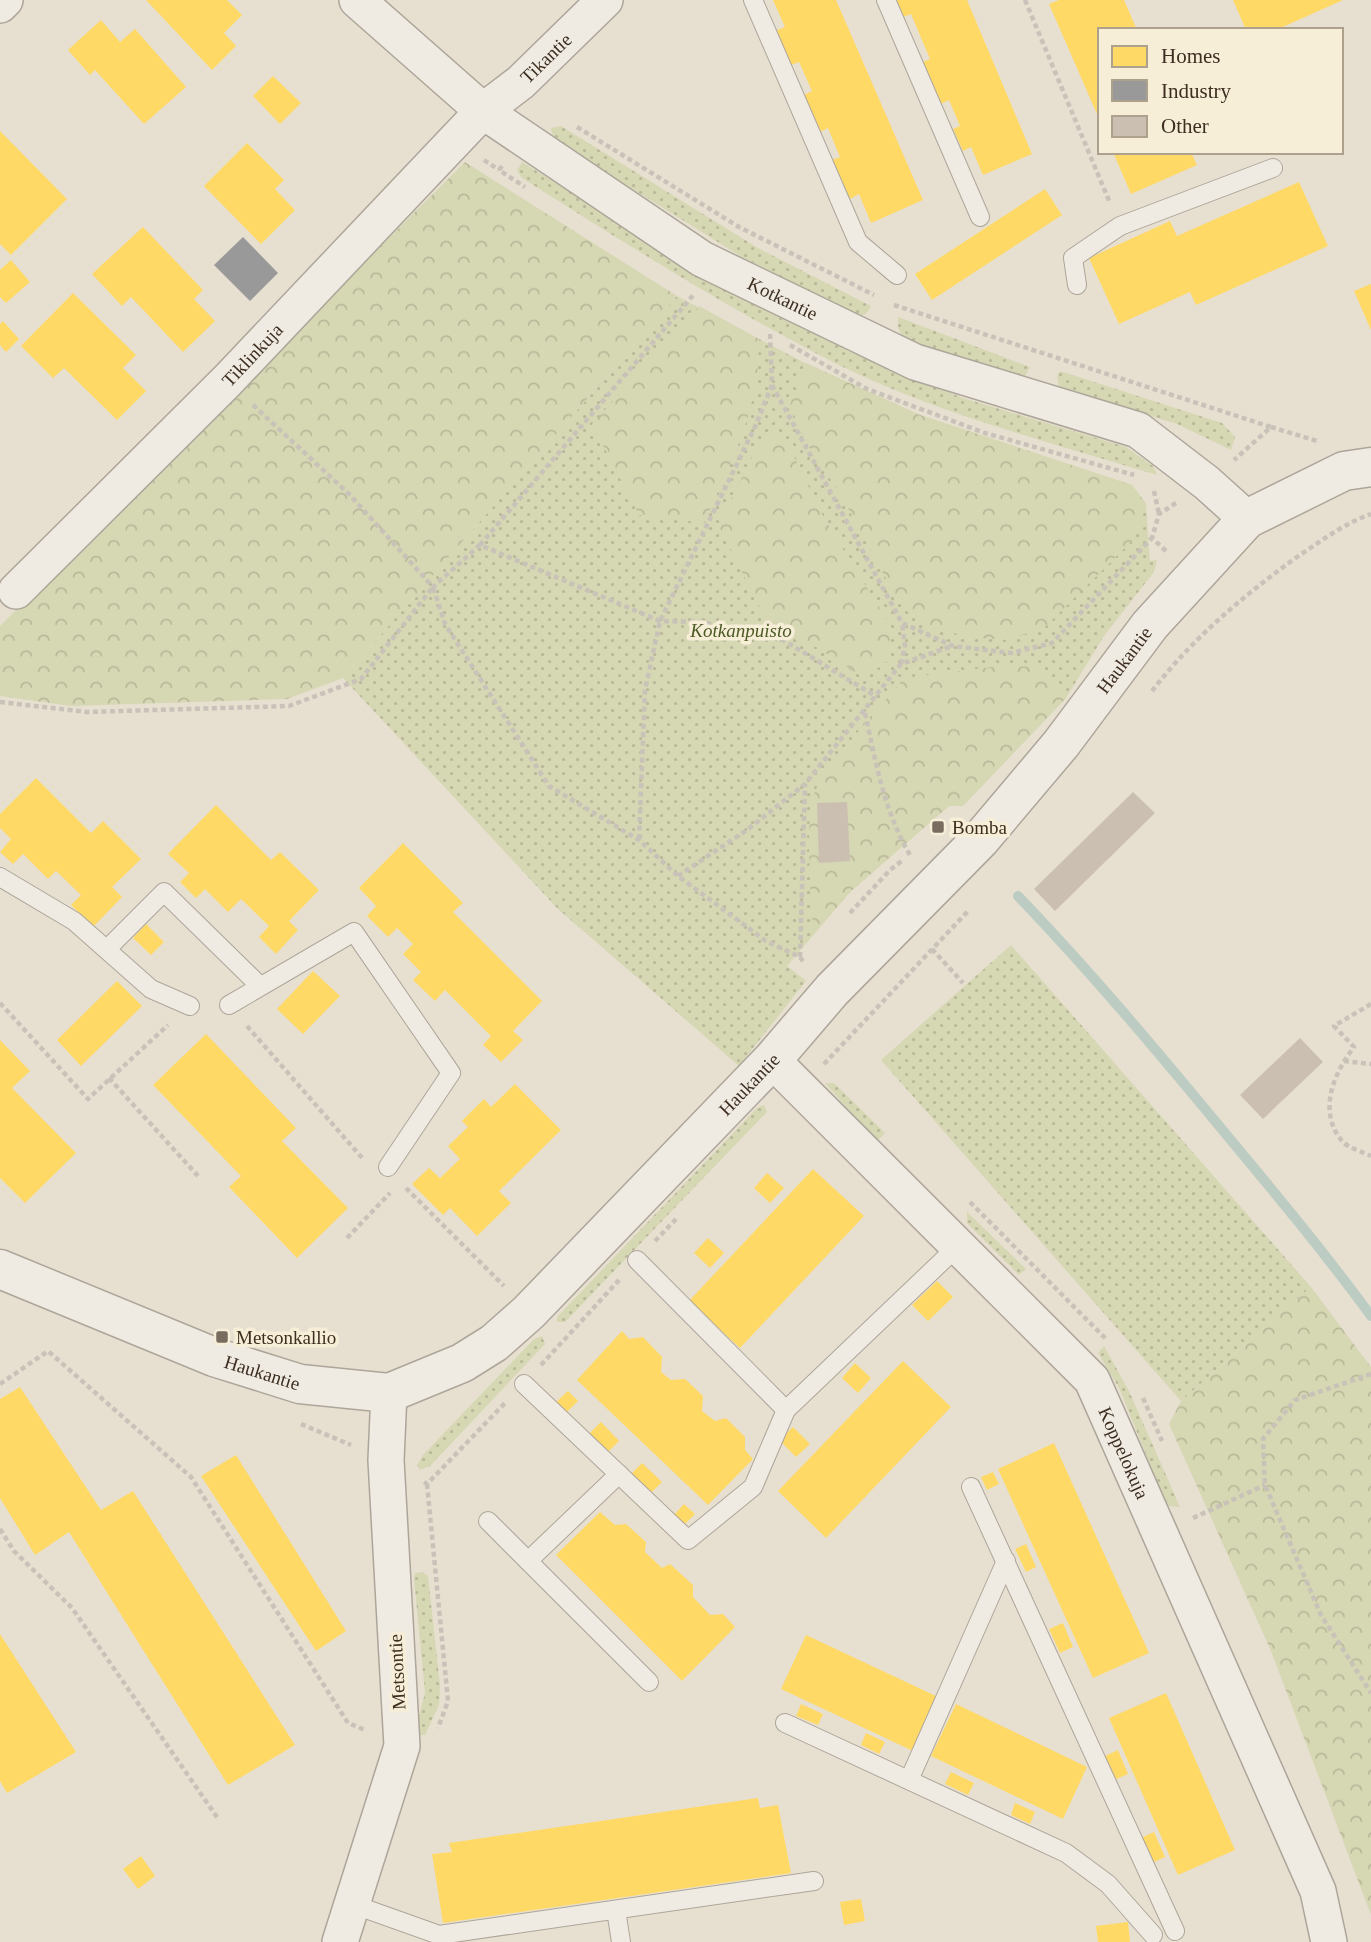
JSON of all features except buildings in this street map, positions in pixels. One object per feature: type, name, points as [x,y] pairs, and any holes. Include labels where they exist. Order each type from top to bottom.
[{"type":"street","points":[[0,5],[5,0]]},
{"type":"street","name":"Kotkantie","points":[[357,0],[483,111],[702,259],[915,362],[1138,430],[1207,483],[1247,519]]},
{"type":"street","name":"Tikantie","points":[[483,111],[521,82],[605,0]]},
{"type":"street","name":"Tiklinkuja","points":[[16,591],[227,381],[483,111]]},
{"type":"street","name":"Haukantie","points":[[0,1269],[214,1357],[287,1381],[389,1393],[462,1363],[494,1343],[529,1311],[772,1060],[832,990],[980,839],[1061,744],[1150,625],[1247,519],[1345,471],[1371,467]]},
{"type":"street","name":"Koppelokuja","points":[[772,1060],[1091,1380],[1318,1891],[1329,1942]]},
{"type":"street","name":"Metsontie","points":[[340,1942],[402,1746],[386,1460],[389,1393]]},
{"type":"lane","points":[[753,0],[858,242],[897,275]]},
{"type":"lane","points":[[887,0],[980,217]]},
{"type":"lane","points":[[1077,285],[1073,258],[1120,226],[1273,168]]},
{"type":"lane","points":[[0,877],[74,921],[151,989],[190,1006]]},
{"type":"lane","points":[[107,949],[164,891],[259,985]]},
{"type":"lane","points":[[229,1005],[259,985],[354,932],[451,1073],[388,1167]]},
{"type":"lane","points":[[524,1384],[688,1540],[753,1488],[786,1410],[958,1246]]},
{"type":"lane","points":[[637,1260],[786,1410]]},
{"type":"lane","points":[[528,1561],[619,1474]]},
{"type":"lane","points":[[971,1487],[1175,1931]]},
{"type":"lane","points":[[488,1521],[649,1682]]},
{"type":"lane","points":[[909,1780],[1006,1561]]},
{"type":"lane","points":[[785,1723],[1066,1853],[1108,1884],[1153,1935]]},
{"type":"lane","points":[[352,1904],[439,1935],[814,1881]]},
{"type":"lane","points":[[616,1910],[621,1942]]},
{"type":"path","points":[[1026,0],[1120,226]]},
{"type":"path","points":[[0,702],[87,712],[289,706],[361,679],[433,587],[480,545],[695,293]]},
{"type":"path","points":[[639,840],[645,690],[660,621],[755,427],[772,385],[770,334]]},
{"type":"path","points":[[227,381],[349,494],[433,587],[444,624],[549,786],[639,840],[678,876],[766,941],[800,957]]},
{"type":"path","points":[[678,876],[747,830],[806,784],[901,664],[905,646],[902,622],[772,385]]},
{"type":"path","points":[[1145,700],[1178,657],[1255,587],[1339,528],[1371,514]]},
{"type":"path","points":[[902,622],[953,646],[1010,653],[1052,643],[1152,538]]},
{"type":"path","points":[[480,545],[660,621],[702,622],[783,640],[877,697]]},
{"type":"path","points":[[901,664],[953,646]]},
{"type":"path","points":[[864,712],[882,792],[894,829],[911,855]]},
{"type":"path","points":[[804,964],[800,957],[806,784]]},
{"type":"path","points":[[932,949],[963,983]]},
{"type":"path","points":[[0,1003],[89,1099],[190,1006]]},
{"type":"path","points":[[1371,1004],[1334,1026],[1354,1046],[1337,1069],[1328,1110],[1343,1142],[1371,1156]]},
{"type":"path","points":[[229,1005],[364,1161],[388,1167],[562,1343]]},
{"type":"path","points":[[1343,1061],[1371,1064]]},
{"type":"path","points":[[109,1078],[198,1176]]},
{"type":"path","points":[[347,1238],[401,1183]]},
{"type":"path","points":[[0,1384],[48,1351],[191,1477],[348,1723],[402,1746]]},
{"type":"path","points":[[1371,1374],[1295,1400],[1263,1438],[1265,1485],[1321,1615],[1371,1693]]},
{"type":"path","points":[[1194,1518],[1265,1485]]},
{"type":"path","points":[[0,1530],[14,1551],[72,1608],[219,1820]]},
{"type":"green space","points":[[561,126],[758,248],[871,306],[866,314],[857,316],[742,257],[573,152],[552,134],[551,128]]},
{"type":"green space","points":[[465,162],[677,296],[343,678],[287,699],[71,706],[0,696],[0,626]]},
{"type":"green space","points":[[522,162],[683,261],[850,352],[963,398],[1126,447],[1153,466],[1157,475],[954,412],[875,382],[837,364],[717,298],[522,178],[517,171]]},
{"type":"green space","name":"Kotkanpuisto","points":[[677,296],[801,361],[920,415],[1132,485],[1146,504],[1150,561],[1157,560],[1154,572],[1104,636],[1066,698],[963,806],[949,806],[850,892],[787,966],[806,981],[739,1066],[558,909],[343,678]]},
{"type":"green space","points":[[699,306],[759,339],[758,365],[749,412],[734,455],[704,523],[639,515],[592,424]]},
{"type":"green space","points":[[898,317],[1030,367],[1024,378],[1015,380],[903,338],[898,328]]},
{"type":"green space","points":[[806,363],[920,415],[1132,485],[1146,504],[1135,538],[1045,627],[1008,640],[969,637],[927,626],[897,599],[842,497],[804,439],[790,405]]},
{"type":"green space","points":[[1060,371],[1222,423],[1235,437],[1231,450],[1177,424],[1059,388],[1057,376]]},
{"type":"green space","points":[[782,432],[825,520],[891,626],[889,660],[864,678],[818,648],[770,628],[718,524],[761,440]]},
{"type":"green space","points":[[1042,666],[1066,698],[963,806],[949,806],[850,892],[813,935],[809,824],[814,794],[829,768],[904,678],[992,667]]},
{"type":"green space","points":[[1011,945],[1311,1287],[1181,1401],[881,1060]]},
{"type":"green space","points":[[825,1083],[834,1083],[885,1133],[877,1141]]},
{"type":"green space","points":[[764,1105],[767,1112],[565,1322],[557,1322],[557,1317],[757,1108]]},
{"type":"green space","points":[[967,1212],[1026,1269],[1019,1275],[967,1223]]},
{"type":"green space","points":[[1311,1287],[1371,1367],[1371,1915],[1271,1651],[1169,1424],[1181,1401]]},
{"type":"green space","points":[[542,1336],[545,1344],[430,1466],[420,1470],[417,1465],[423,1455],[534,1339]]},
{"type":"green space","points":[[1104,1346],[1129,1391],[1180,1507],[1167,1506],[1119,1388],[1098,1353]]},
{"type":"green space","points":[[422,1572],[428,1576],[440,1685],[439,1705],[425,1735],[418,1735],[416,1727],[425,1693],[414,1579],[415,1573]]},
{"type":"waterway","points":[[1018,896],[1175,1072],[1300,1223],[1371,1316]]},
{"type":"place","name":"Bomba","points":[[938,827]]},
{"type":"place","name":"Metsonkallio","points":[[222,1337]]}]
